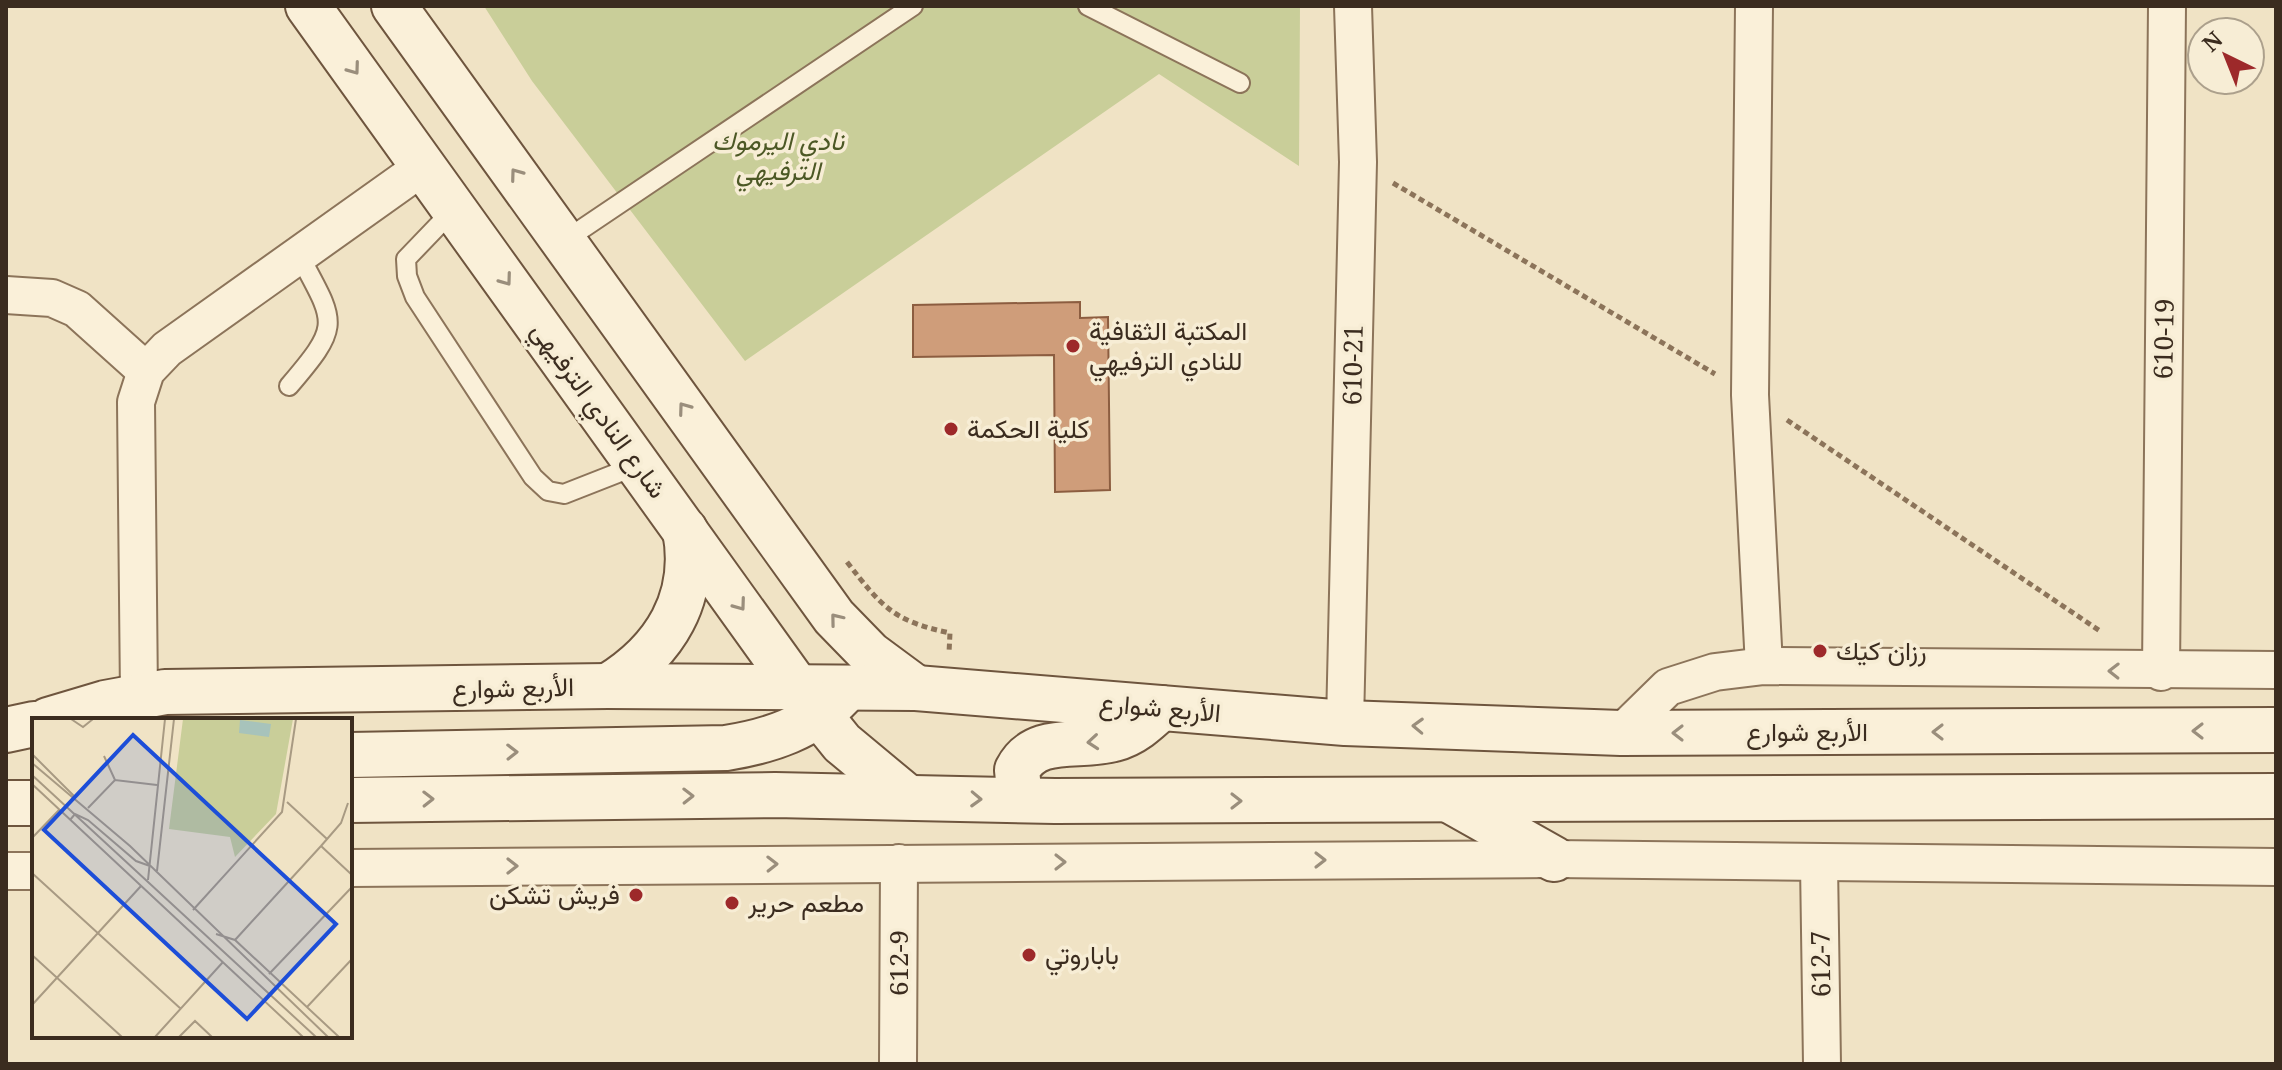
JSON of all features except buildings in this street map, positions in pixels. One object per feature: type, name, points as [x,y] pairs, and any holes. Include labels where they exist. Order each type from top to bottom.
[{"type":"main road","name":"شارع النادي الترفيهي","points":[[308,6],[685,530],[833,686]]},
{"type":"main road","name":"شارع النادي الترفيهي","points":[[394,6],[834,617],[833,686],[842,743],[907,797]]},
{"type":"main road","points":[[608,686],[651,655],[680,609],[690,555],[685,530]]},
{"type":"main road","name":"الأربع شوارع","points":[[55,718],[139,695],[608,686],[833,686],[916,688],[1345,723],[1621,733],[2276,730]]},
{"type":"main road","points":[[352,755],[726,748],[759,743],[790,732],[833,686]]},
{"type":"main road","points":[[723,688],[736,706],[739,717],[738,728],[726,748]]},
{"type":"main road","points":[[1020,800],[1017,770],[1031,751],[1042,746],[1110,740],[1136,729],[1161,708]]},
{"type":"main road","points":[[6,730],[32,724]]},
{"type":"main road","points":[[352,800],[907,797],[1451,801],[2276,796]]},
{"type":"main road","points":[[1451,801],[1554,859]]},
{"type":"main road","points":[[6,803],[32,803]]},
{"type":"street","name":"610-21","points":[[1345,723],[1358,162],[1353,6]]},
{"type":"street","points":[[1754,6],[1750,395],[1764,666]]},
{"type":"street","name":"610-19","points":[[2161,672],[2167,6]]},
{"type":"street","points":[[139,695],[136,402],[146,371],[167,349],[424,166]]},
{"type":"street","points":[[6,295],[52,298],[77,309],[146,371]]},
{"type":"street","points":[[1621,733],[1668,687],[1715,672],[1764,666],[2161,672],[2276,670]]},
{"type":"street","points":[[6,705],[32,723]]},
{"type":"street","points":[[352,868],[1554,859],[2276,867]]},
{"type":"street","name":"612-9","points":[[898,1064],[899,863]]},
{"type":"street","name":"612-7","points":[[1819,864],[1822,1064]]},
{"type":"street","points":[[6,871],[32,871]]},
{"type":"lane","points":[[564,241],[913,6]]},
{"type":"lane","points":[[1088,6],[1240,83]]},
{"type":"lane","points":[[454,209],[406,259],[407,276],[415,297],[533,477],[548,491],[564,494],[638,465]]},
{"type":"lane","points":[[289,386],[324,344],[329,311],[299,255]]},
{"type":"green space","name":"نادي اليرموك الترفيهي","points":[[484,6],[1300,6],[1299,166],[1159,74],[745,361],[532,81]]},
{"type":"place","name":"المكتبة الثقافية للنادي الترفيهي","points":[[1073,346]]},
{"type":"place","name":"كلية الحكمة","points":[[951,429]]},
{"type":"place","name":"رزان كيك","points":[[1820,651]]},
{"type":"place","name":"فريش تشكن","points":[[636,895]]},
{"type":"place","name":"مطعم حرير","points":[[732,903]]},
{"type":"place","name":"باباروتي","points":[[1029,955]]}]
